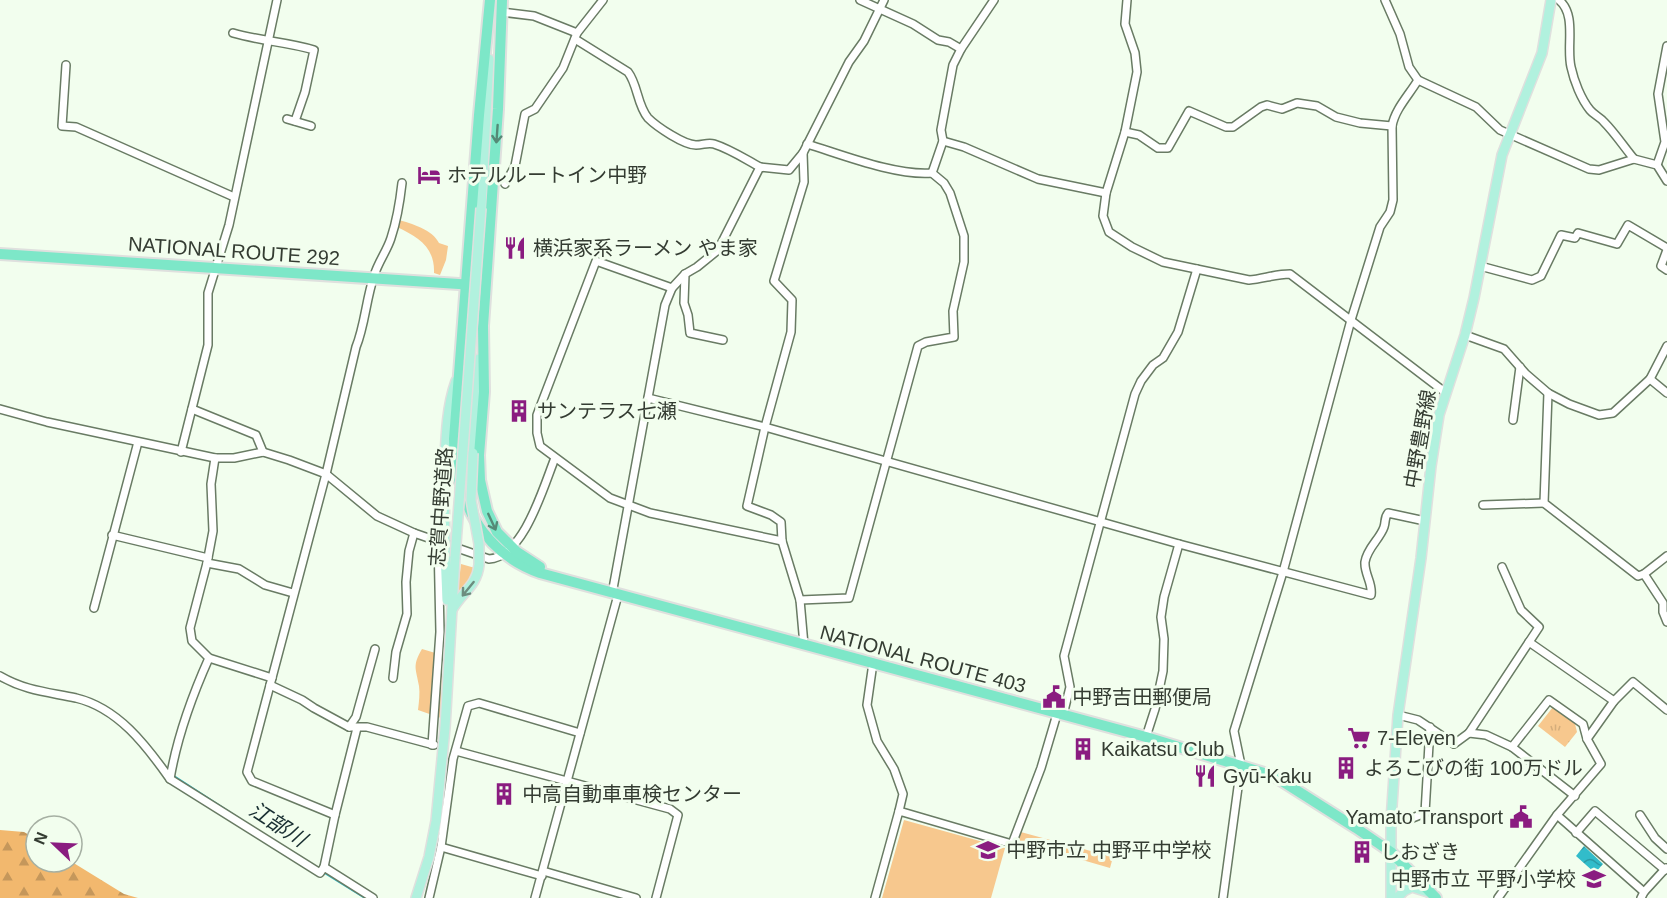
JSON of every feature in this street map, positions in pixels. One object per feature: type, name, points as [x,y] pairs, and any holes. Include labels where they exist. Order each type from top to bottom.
[{"type":"highway","points":[[466,284],[479,114],[494,8],[502,0]]},
{"type":"highway","points":[[486,286],[498,109],[494,8]]},
{"type":"highway","name":"NATIONAL ROUTE 292","points":[[0,254],[486,286]]},
{"type":"highway","name":"NATIONAL ROUTE 403","points":[[466,284],[455,457],[459,486],[482,529],[508,550]]},
{"type":"highway","name":"NATIONAL ROUTE 403","points":[[486,286],[483,327],[484,392],[479,466],[482,492],[491,521],[517,563],[533,571],[1146,737],[1274,776],[1390,852],[1434,897]]},
{"type":"highway","points":[[466,502],[482,492]]},
{"type":"main road","name":"中野豊野線","points":[[1391,898],[1391,821],[1398,715],[1431,466],[1440,415],[1474,298],[1497,176],[1510,134],[1542,52],[1551,0]]},
{"type":"main road","name":"志賀中野道路","points":[[417,898],[429,857],[436,821],[445,728],[449,636],[494,8]]},
{"type":"main road","points":[[452,610],[474,582],[479,565],[471,500],[483,327]]},
{"type":"main road","points":[[449,636],[444,480],[451,398],[459,372]]},
{"type":"main road","points":[[1397,898],[1412,887],[1420,888],[1434,897]]},
{"type":"street","points":[[181,452],[208,345],[208,293],[229,225],[277,0]]},
{"type":"street","points":[[505,184],[515,166],[525,114],[535,109],[563,68],[576,36],[603,0]]},
{"type":"street","points":[[860,0],[913,24],[938,40],[949,42],[961,49]]},
{"type":"street","points":[[494,8],[534,16],[576,36],[628,72],[634,80],[638,98],[648,117],[679,140],[695,146],[711,142],[760,167],[789,170],[803,153],[849,62],[864,41],[884,0]]},
{"type":"street","points":[[932,173],[943,141],[941,130],[943,114],[953,65],[994,0]]},
{"type":"street","points":[[1127,0],[1125,24],[1135,53],[1137,72],[1125,132],[1106,193],[1103,216],[1109,232],[1132,247],[1163,262],[1249,280],[1263,279],[1276,274],[1290,274],[1446,393]]},
{"type":"street","points":[[1384,0],[1400,34],[1409,67],[1418,80],[1476,107],[1500,130],[1589,168],[1599,170],[1634,159],[1657,165],[1667,181]]},
{"type":"street","points":[[1559,0],[1564,4],[1569,20],[1571,66],[1579,91],[1590,110],[1602,120],[1634,159]]},
{"type":"street","points":[[233,33],[283,44],[292,43],[314,50],[305,92],[295,121]]},
{"type":"street","points":[[1657,165],[1665,142],[1658,94],[1667,46]]},
{"type":"street","points":[[66,65],[62,126],[76,127],[234,197]]},
{"type":"street","points":[[1223,898],[1241,765],[1234,731],[1283,572],[1351,320],[1380,227],[1390,212],[1393,200],[1392,126],[1394,114],[1408,98],[1418,80]]},
{"type":"street","points":[[1125,132],[1139,135],[1158,148],[1168,148],[1189,111],[1226,127],[1233,127],[1261,107],[1267,105],[1282,109],[1297,102],[1317,106],[1336,117],[1360,123],[1392,126]]},
{"type":"street","points":[[287,119],[311,126]]},
{"type":"street","points":[[943,141],[964,147],[1038,179],[1106,193]]},
{"type":"street","points":[[801,600],[849,597],[918,346],[926,342],[954,337],[953,310],[964,262],[964,236],[950,193],[944,183],[932,173],[907,173],[892,170],[807,144]]},
{"type":"street","points":[[803,153],[804,182],[774,281],[792,300],[791,332],[765,427],[747,506],[771,515],[781,522],[782,541],[801,600],[804,645]]},
{"type":"street","points":[[535,898],[615,594],[665,305],[672,288],[685,274],[718,250],[760,167]]},
{"type":"street","points":[[335,815],[252,781],[247,772],[326,474],[373,279],[391,237],[400,208],[402,183]]},
{"type":"street","points":[[1480,266],[1532,280],[1541,276],[1561,235],[1575,238],[1578,233],[1617,244],[1628,225],[1667,249],[1661,266],[1667,270]]},
{"type":"street","points":[[672,288],[596,261],[537,415],[540,446],[610,498],[650,513],[782,541]]},
{"type":"street","points":[[899,811],[1012,844],[1070,687],[1064,656],[1135,394],[1141,381],[1153,365],[1163,358],[1178,333],[1197,269]]},
{"type":"street","points":[[685,274],[684,303],[690,333],[723,340]]},
{"type":"street","points":[[1465,335],[1504,350],[1548,393],[1599,415],[1613,413],[1650,379],[1667,346]]},
{"type":"street","points":[[1513,420],[1520,367]]},
{"type":"street","points":[[1650,379],[1667,393]]},
{"type":"street","points":[[1544,503],[1548,393]]},
{"type":"street","points":[[648,398],[765,427],[1101,520],[1179,544],[1371,595],[1372,588],[1365,561],[1384,527],[1385,516],[1388,513],[1425,521]]},
{"type":"street","points":[[0,409],[46,422],[215,458],[234,458],[263,452],[326,474],[377,516],[414,533],[493,559],[508,550],[526,528],[555,458]]},
{"type":"street","points":[[192,409],[256,435],[263,452]]},
{"type":"street","points":[[94,608],[138,442]]},
{"type":"street","points":[[215,458],[211,483],[213,531],[208,561],[190,628],[192,641],[209,658],[271,682],[349,727],[367,727],[434,745],[440,632],[438,541]]},
{"type":"street","points":[[1483,505],[1544,503],[1638,576],[1667,556]]},
{"type":"street","points":[[393,678],[396,652],[407,614],[406,582],[409,551],[414,533]]},
{"type":"street","points":[[112,534],[239,569],[265,585],[293,593]]},
{"type":"street","points":[[1146,737],[1163,671],[1164,639],[1161,617],[1164,597],[1179,544]]},
{"type":"street","points":[[1398,715],[1418,720],[1454,744],[1469,733],[1539,627],[1521,610],[1502,567]]},
{"type":"street","points":[[1644,574],[1663,603],[1663,612],[1667,622]]},
{"type":"street","points":[[1529,642],[1614,701]]},
{"type":"street","points":[[349,727],[357,717],[375,649]]},
{"type":"street","points":[[170,778],[195,690],[209,658]]},
{"type":"street","points":[[873,663],[867,705],[877,741],[894,769],[903,794],[875,898]]},
{"type":"street","points":[[0,676],[14,684],[39,692],[76,698],[99,706],[120,720],[158,761],[170,778],[320,873],[324,867],[357,728]]},
{"type":"street","points":[[1587,739],[1614,701],[1633,682],[1667,710]]},
{"type":"street","points":[[1498,898],[1557,815],[1601,764],[1587,739],[1583,724],[1549,700],[1512,747]]},
{"type":"street","points":[[429,898],[441,847],[456,752],[468,706],[479,703],[580,733]]},
{"type":"street","points":[[1391,821],[1410,819],[1425,813],[1430,727]]},
{"type":"street","points":[[1469,733],[1486,735],[1512,747],[1575,796]]},
{"type":"street","points":[[456,752],[670,809],[678,815],[656,898]]},
{"type":"street","points":[[1557,815],[1576,833],[1642,895],[1666,868],[1596,811],[1576,833]]},
{"type":"street","points":[[1640,815],[1655,838],[1667,849]]},
{"type":"street","points":[[441,847],[636,898]]},
{"type":"street","points":[[324,867],[374,898]]},
{"type":"green space","points":[[398,220],[421,228],[432,234],[439,243],[448,246],[440,275],[434,273],[432,256],[424,244],[397,227]]},
{"type":"green space","points":[[461,564],[475,568],[470,581],[457,596]]},
{"type":"green space","points":[[422,649],[442,655],[441,718],[418,710],[419,689],[416,663]]},
{"type":"green space","points":[[1553,707],[1575,724],[1577,732],[1565,747],[1538,726]]},
{"type":"green space","points":[[904,820],[1005,848],[991,898],[882,898]]},
{"type":"green space","points":[[0,830],[24,832],[24,874],[84,874],[84,869],[124,894],[138,898],[0,898]]},
{"type":"green space","points":[[1017,831],[1113,857],[1110,868],[1013,840]]},
{"type":"water","points":[[1584,846],[1603,864],[1595,873],[1576,856]]},
{"type":"waterway","name":"江部川","points":[[174,776],[265,835]]},
{"type":"waterway","name":"江部川","points":[[323,872],[365,898]]},
{"type":"place","name":"ホテルルートイン中野","points":[[429,175]]},
{"type":"place","name":"横浜家系ラーメン やま家","points":[[515,248]]},
{"type":"place","name":"サンテラス七瀬","points":[[519,411]]},
{"type":"place","name":"中野吉田郵便局","points":[[1054,697]]},
{"type":"place","name":"7-Eleven","points":[[1359,738]]},
{"type":"place","name":"Kaikatsu Club","points":[[1083,749]]},
{"type":"place","name":"よろこびの街 100万ドル","points":[[1346,768]]},
{"type":"place","name":"Gyū-Kaku","points":[[1205,776]]},
{"type":"place","name":"中高自動車車検センター","points":[[504,794]]},
{"type":"place","name":"Yamato Transport","points":[[1521,817]]},
{"type":"place","name":"中野市立 中野平中学校","points":[[988,850]]},
{"type":"place","name":"しおざき","points":[[1362,852]]},
{"type":"place","name":"中野市立 平野小学校","points":[[1594,879]]}]
